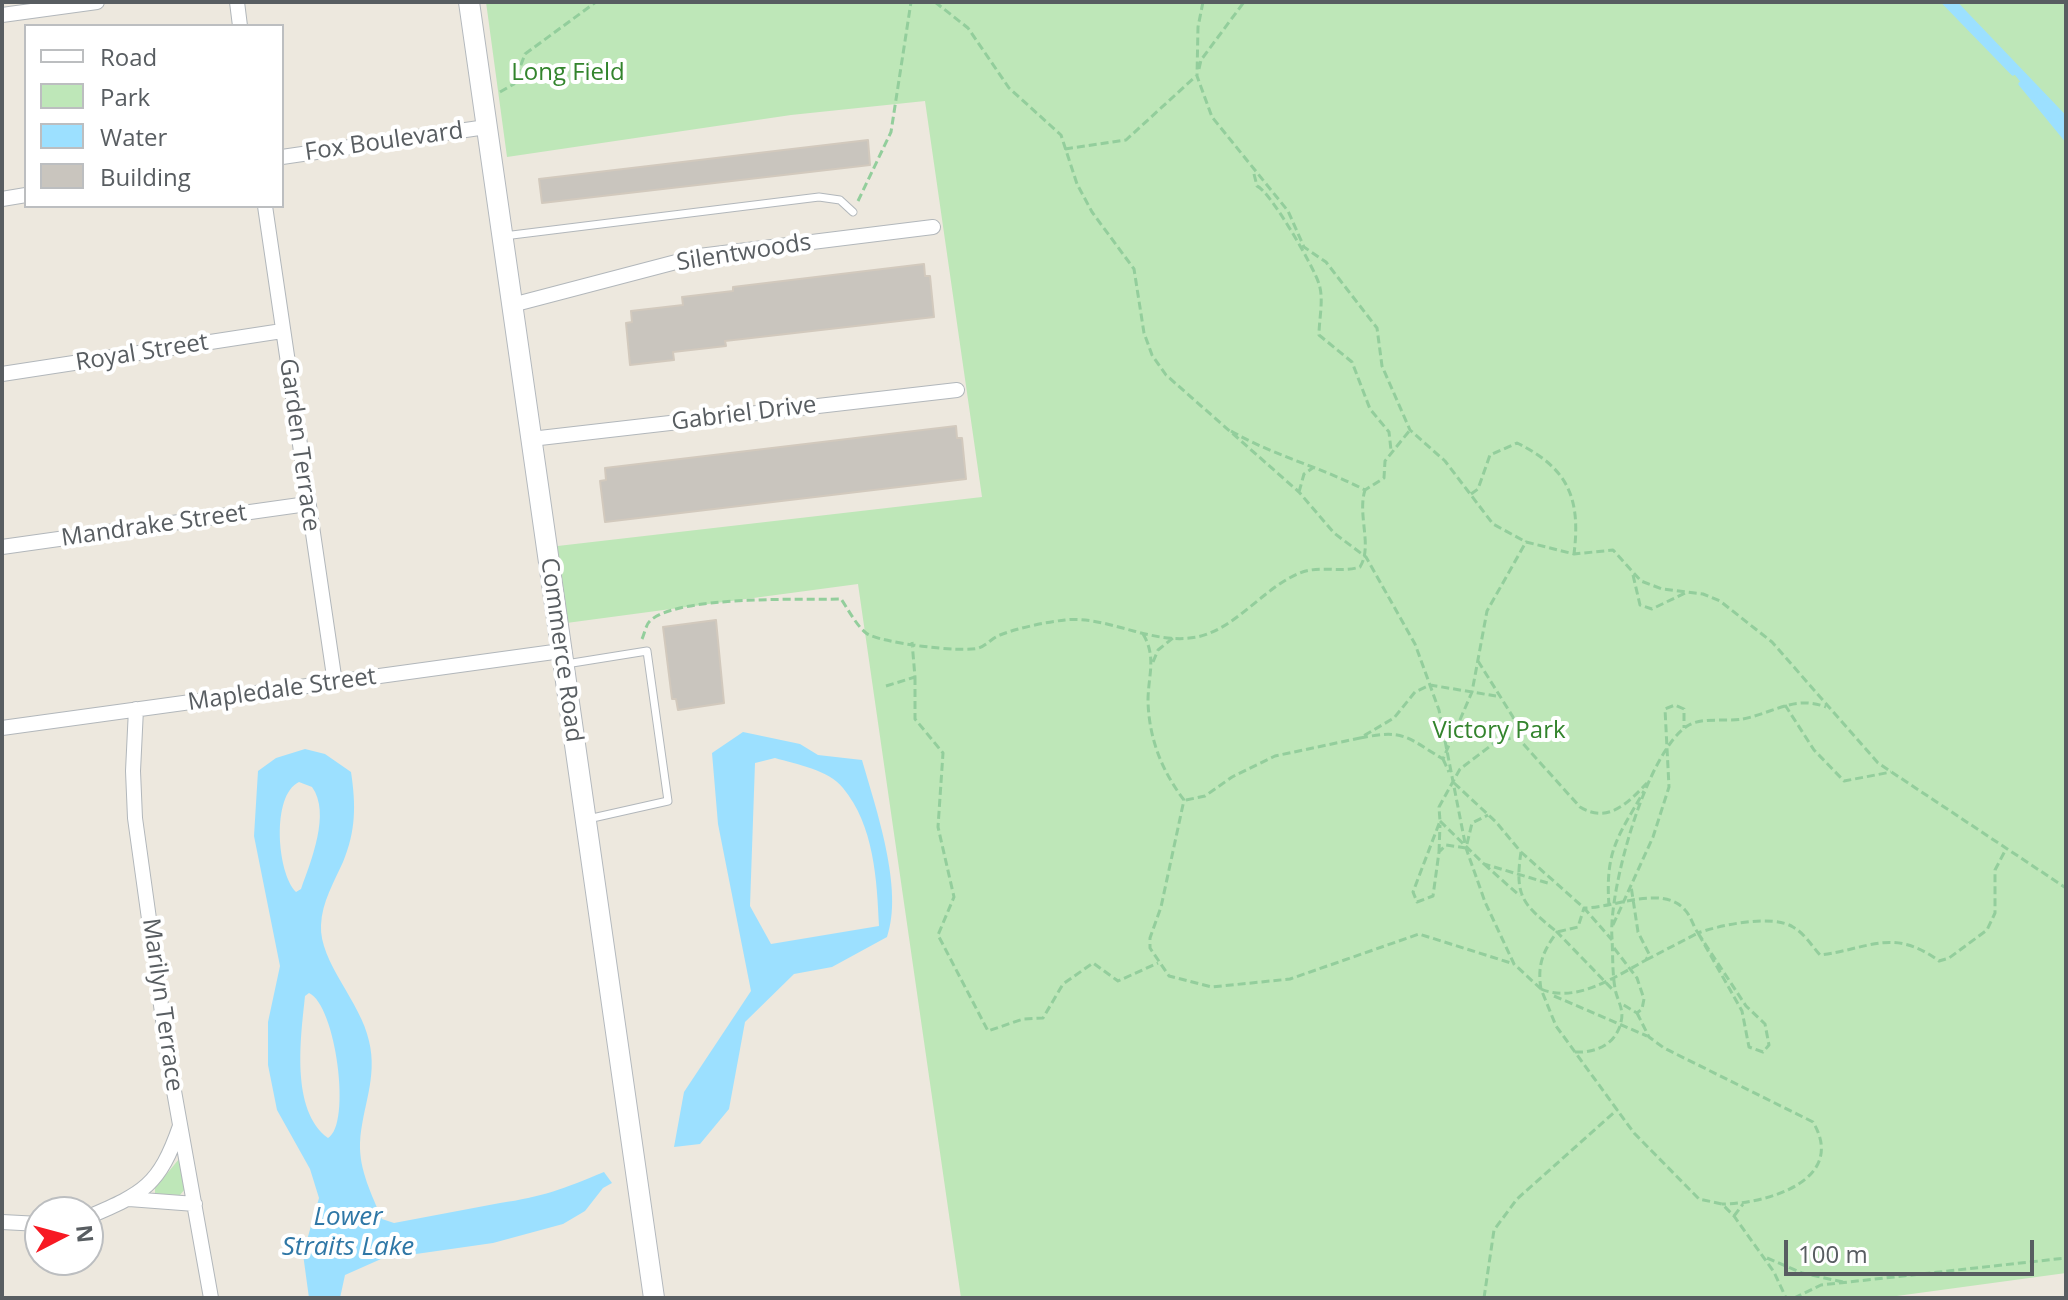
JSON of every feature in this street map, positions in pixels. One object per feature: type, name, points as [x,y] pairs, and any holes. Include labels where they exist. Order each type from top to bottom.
[{"type":"main road","name":"Commerce Road","points":[[469,2],[654,1298]]},
{"type":"street","points":[[2,15],[97,2]]},
{"type":"street","points":[[237,2],[240,24]]},
{"type":"street","name":"Fox Boulevard","points":[[284,157],[486,127]]},
{"type":"street","points":[[2,199],[24,195]]},
{"type":"street","name":"Garden Terrace","points":[[265,208],[335,683]]},
{"type":"street","name":"Silentwoods","points":[[512,305],[699,256],[933,227]]},
{"type":"street","name":"Royal Street","points":[[2,374],[282,331]]},
{"type":"street","name":"Gabriel Drive","points":[[531,439],[957,390]]},
{"type":"street","name":"Mandrake Street","points":[[2,547],[307,504]]},
{"type":"street","name":"Mapledale Street","points":[[2,728],[335,683],[562,658]]},
{"type":"street","name":"Marilyn Terrace","points":[[136,709],[133,771],[135,818],[180,1126],[211,1298]]},
{"type":"street","points":[[104,1210],[147,1188],[170,1155],[180,1126]]},
{"type":"street","points":[[129,1199],[195,1204]]},
{"type":"street","points":[[2,1222],[24,1223]]},
{"type":"lane","points":[[502,236],[819,197],[840,200],[853,212]]},
{"type":"lane","points":[[562,658],[647,651],[668,801],[585,820]]},
{"type":"path","points":[[482,100],[514,84],[525,54],[596,2]]},
{"type":"path","points":[[853,212],[891,132],[911,2]]},
{"type":"path","points":[[935,2],[968,28],[1009,88],[1061,135],[1092,212],[1134,269],[1144,333],[1152,355],[1166,375],[1299,492],[1334,533],[1366,557],[1400,612],[1430,685],[1449,749],[1452,781],[1555,885],[1584,908],[1612,940]]},
{"type":"path","points":[[1203,2],[1198,27],[1197,76],[1212,117],[1288,211],[1320,288],[1319,335],[1324,342],[1347,354],[1370,409],[1389,432],[1391,450]]},
{"type":"path","points":[[1065,149],[1126,140],[1197,76],[1201,60],[1244,2]]},
{"type":"path","points":[[1252,170],[1257,186],[1266,189],[1293,237],[1326,262],[1377,328],[1382,366],[1410,430],[1445,461],[1493,524],[1526,542],[1574,554],[1613,550],[1641,581],[1720,601],[1772,642],[1829,709],[1891,772],[2066,888]]},
{"type":"path","points":[[1224,428],[1264,450],[1315,467],[1365,490]]},
{"type":"path","points":[[634,653],[649,622],[675,608],[713,603],[841,599],[866,633],[886,642],[912,642],[961,651],[982,647],[999,635],[1066,620],[1092,622],[1143,634],[1198,637],[1218,628],[1302,571],[1346,572],[1360,567],[1366,557],[1360,504],[1365,490],[1384,478],[1385,461],[1410,430]]},
{"type":"path","points":[[1471,494],[1478,489],[1490,455],[1517,443],[1548,458],[1567,486],[1578,525],[1574,554]]},
{"type":"path","points":[[1299,492],[1304,474],[1315,467]]},
{"type":"path","points":[[1443,759],[1472,692],[1487,611],[1526,542]]},
{"type":"path","points":[[1633,572],[1632,586],[1640,605],[1652,609],[1687,592]]},
{"type":"path","points":[[1143,634],[1151,646],[1153,662],[1148,705],[1154,737],[1163,772],[1184,800],[1161,907],[1150,938],[1158,963],[1169,976],[1212,987],[1290,979],[1419,934],[1514,964]]},
{"type":"path","points":[[1153,662],[1158,650],[1175,637]]},
{"type":"path","points":[[912,642],[915,719],[943,753],[938,827],[954,897],[938,935],[988,1031],[1023,1019],[1043,1018],[1063,984],[1093,963],[1118,981],[1140,974],[1158,963]]},
{"type":"path","points":[[1477,659],[1496,696],[1513,717],[1517,737],[1563,792],[1591,814],[1607,814],[1626,805],[1649,780]]},
{"type":"path","points":[[886,686],[915,677]]},
{"type":"path","points":[[1360,738],[1394,718],[1415,692],[1430,685],[1496,696]]},
{"type":"path","points":[[1616,993],[1607,875],[1613,846],[1649,780],[1684,728],[1693,722],[1747,719],[1784,705],[1809,702],[1829,709]]},
{"type":"path","points":[[1784,705],[1814,750],[1844,781],[1891,772]]},
{"type":"path","points":[[1612,929],[1653,837],[1669,787],[1664,724],[1669,706],[1684,709],[1684,728]]},
{"type":"path","points":[[1184,800],[1205,796],[1232,777],[1275,756],[1389,732],[1406,735],[1443,759],[1452,781],[1466,848],[1485,902],[1514,964],[1541,989],[1649,1037],[1749,1093],[1813,1122],[1820,1134],[1823,1153],[1802,1181],[1791,1190],[1769,1200],[1743,1204],[1699,1199],[1678,1180],[1618,1109],[1575,1052],[1556,1026],[1541,989],[1537,970],[1557,932],[1578,927],[1584,908]]},
{"type":"path","points":[[1440,821],[1413,892],[1417,902],[1433,896],[1439,852],[1440,821],[1439,807],[1452,781],[1460,769],[1481,751],[1497,741],[1517,737]]},
{"type":"path","points":[[1610,906],[1629,834],[1649,780]]},
{"type":"path","points":[[1446,795],[1455,793]]},
{"type":"path","points":[[1466,848],[1472,823],[1488,815]]},
{"type":"path","points":[[1440,821],[1616,993],[1621,1003],[1620,1025],[1612,1040],[1593,1053],[1575,1052]]},
{"type":"path","points":[[1439,852],[1446,845],[1466,848]]},
{"type":"path","points":[[1541,989],[1555,995],[1576,994],[1722,924],[1779,923],[1796,929],[1820,955],[1872,941],[1890,941],[1898,946],[1921,948],[1939,961],[1949,958],[1987,930],[1995,913],[1995,870],[2007,849]]},
{"type":"path","points":[[1520,897],[1518,874],[1521,852]]},
{"type":"path","points":[[1484,864],[1555,885]]},
{"type":"path","points":[[1631,884],[1638,932],[1649,954],[1646,960]]},
{"type":"path","points":[[1601,908],[1613,895]]},
{"type":"path","points":[[1584,908],[1601,908],[1632,901],[1673,901],[1686,911],[1698,933],[1742,1011],[1749,1047],[1763,1052],[1769,1045],[1765,1024],[1746,1006],[1698,933]]},
{"type":"path","points":[[1614,948],[1630,967],[1643,991],[1642,1009],[1637,1013]]},
{"type":"path","points":[[1621,1003],[1637,1013],[1649,1037]]},
{"type":"path","points":[[1484,1298],[1494,1230],[1517,1199],[1618,1109]]},
{"type":"path","points":[[1722,1204],[1763,1256],[1786,1298]]},
{"type":"path","points":[[1734,1216],[1743,1204]]},
{"type":"path","points":[[1763,1256],[1802,1273],[1849,1283]]},
{"type":"path","points":[[1794,1298],[1810,1288],[2066,1258]]},
{"type":"green space","name":"Victory Park","points":[[486,2],[2066,2],[2066,1273],[1882,1298],[961,1298],[858,584],[559,624],[549,547],[982,497],[925,101],[791,115],[507,157]]},
{"type":"green space","points":[[179,1159],[185,1189],[180,1195],[155,1194],[155,1188]]},
{"type":"water","points":[[1944,2],[1954,2],[2066,119],[2066,139],[2011,70]]},
{"type":"water","points":[[743,732],[800,744],[818,755],[862,760],[886,849],[892,896],[891,918],[887,937],[832,967],[794,974],[745,1022],[729,1109],[700,1144],[674,1147],[684,1092],[751,991],[718,824],[712,753]],"holes":[[[775,758],[812,768],[829,777],[843,788],[853,803],[872,854],[879,926],[771,944],[750,906],[755,763]]]},
{"type":"water","name":"Lower Straits Lake","points":[[305,749],[325,754],[351,772],[353,829],[326,900],[321,925],[322,939],[333,968],[365,1026],[369,1041],[372,1067],[360,1153],[367,1182],[382,1219],[394,1223],[528,1198],[604,1172],[612,1183],[603,1188],[585,1211],[563,1224],[493,1243],[381,1259],[345,1275],[340,1298],[309,1298],[303,1254],[319,1198],[310,1169],[277,1110],[268,1065],[268,1022],[280,966],[254,836],[258,771],[276,758]],"holes":[[[299,782],[312,787],[320,810],[320,823],[310,865],[301,889],[296,892],[285,869],[280,835],[284,802]],[[309,993],[319,1002],[327,1019],[338,1065],[339,1112],[335,1129],[328,1138],[316,1126],[303,1091],[300,1051],[305,996]]]},
{"type":"building","points":[[868,140],[870,165],[542,203],[539,179]]},
{"type":"building","points":[[924,264],[925,276],[930,276],[934,317],[725,341],[726,346],[673,352],[674,360],[630,365],[626,323],[632,322],[631,311],[683,305],[682,297],[733,291],[733,287]]},
{"type":"building","points":[[956,426],[957,438],[962,438],[966,479],[605,522],[600,481],[606,480],[605,468]]},
{"type":"building","points":[[716,620],[724,703],[678,710],[676,699],[672,699],[663,627]]},
{"type":"waterway","points":[[1944,2],[2013,73]]},
{"type":"waterway","points":[[1954,2],[2066,119]]},
{"type":"waterway","points":[[2021,84],[2066,139]]},
{"type":"park label","name":"Long Field","points":[[568,73]]}]
